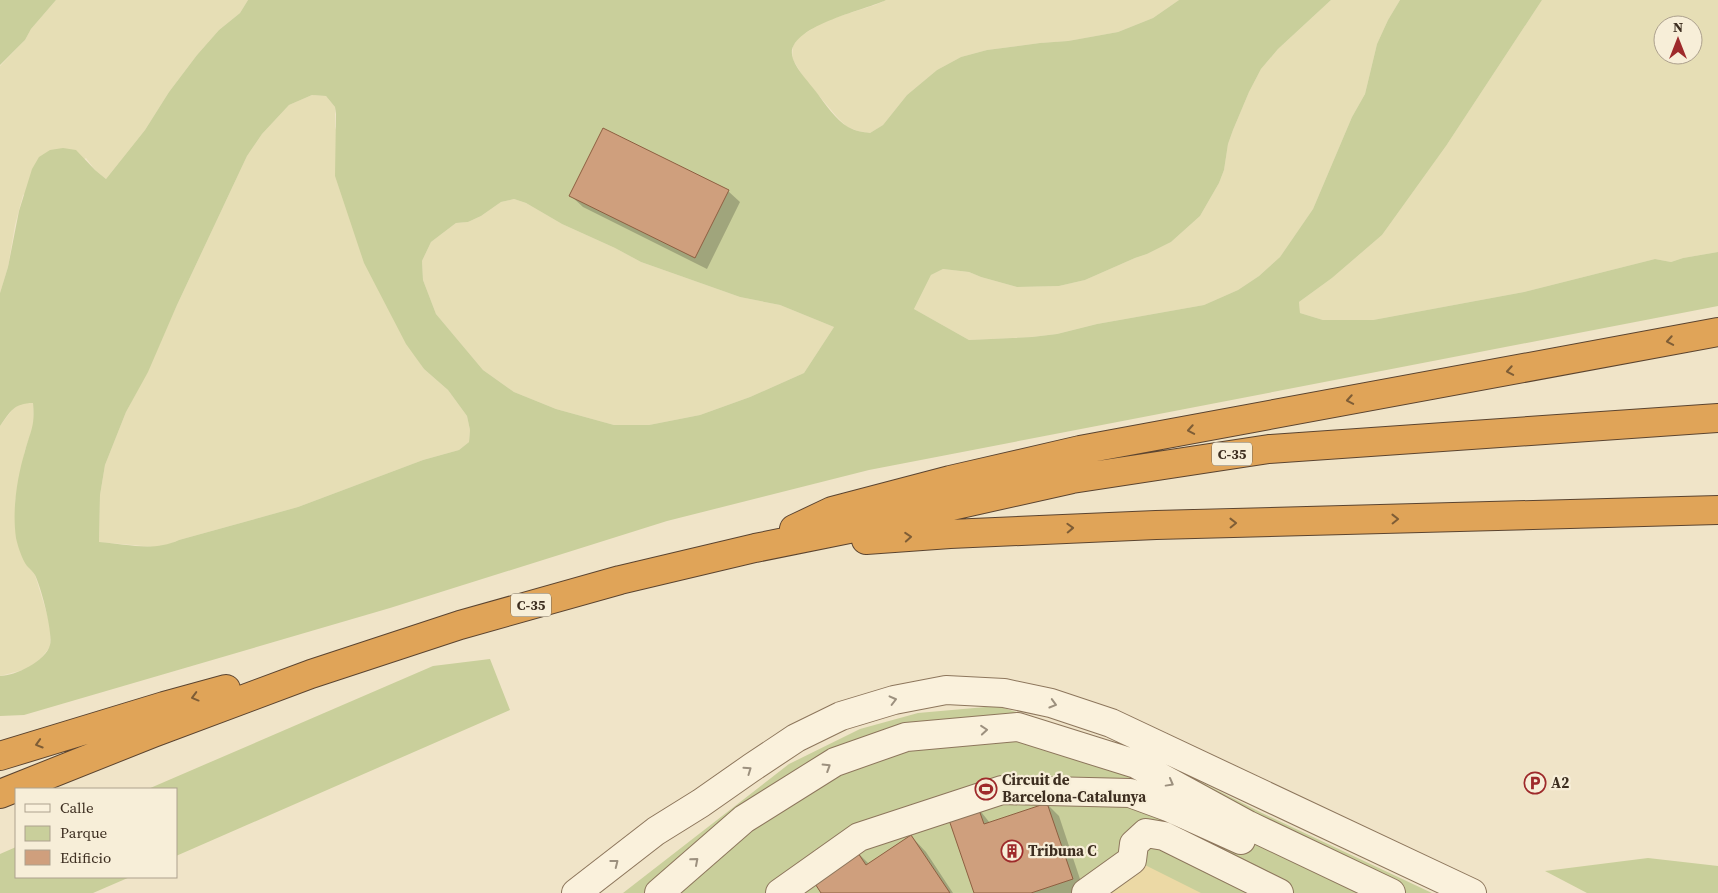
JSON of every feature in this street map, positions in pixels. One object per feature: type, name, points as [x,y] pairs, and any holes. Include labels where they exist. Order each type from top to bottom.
[{"type":"highway","points":[[755,548],[832,512],[950,480],[1080,450],[1718,332]]},
{"type":"highway","name":"C-35","points":[[0,794],[153,733],[311,674],[460,624],[620,580],[755,548],[1072,479],[1269,449],[1718,418]]},
{"type":"highway","points":[[755,548],[950,534],[1146,525],[1718,510]]},
{"type":"highway","points":[[0,756],[229,688],[311,674]]},
{"type":"street","points":[[576,893],[656,832],[796,738],[841,716],[894,700],[946,690],[1004,692],[1051,703],[1112,723],[1472,893]]},
{"type":"street","points":[[659,893],[744,818],[835,762],[906,737],[1018,726],[1136,764],[1248,825],[1391,893]]},
{"type":"street","points":[[780,893],[859,837],[1002,790],[1130,793],[1168,807],[1356,893]]},
{"type":"street","points":[[1086,893],[1132,860],[1134,844],[1146,833],[1164,836],[1279,893]]},
{"type":"shaded area","points":[[56,0],[248,0],[240,13],[219,30],[197,55],[169,92],[145,130],[106,179],[95,170],[86,158],[23,195],[15,225],[8,267],[0,293],[0,66],[25,40],[31,29]]},
{"type":"shaded area","points":[[886,0],[1179,0],[1153,18],[1118,32],[1068,41],[987,50],[961,57],[937,70],[907,95],[883,125],[870,133],[858,131],[847,127],[804,78],[792,58],[793,46],[799,37],[822,23]]},
{"type":"shaded area","points":[[1331,0],[1400,0],[1377,44],[1365,94],[1352,117],[1313,209],[1280,257],[1259,276],[1238,290],[1204,305],[1097,324],[1057,334],[1032,337],[969,340],[914,309],[931,275],[943,269],[969,272],[1017,287],[1059,286],[1085,280],[1171,242],[1200,216],[1219,183],[1224,170],[1228,144],[1233,130],[1261,69],[1278,49]]},
{"type":"shaded area","points":[[1542,0],[1718,0],[1718,252],[1671,262],[1655,259],[1524,292],[1373,320],[1323,320],[1300,313],[1299,302],[1332,278],[1382,235],[1446,146]]},
{"type":"shaded area","points":[[312,95],[326,96],[335,107],[335,127],[416,357],[424,369],[448,390],[467,416],[470,430],[469,442],[459,450],[423,460],[298,507],[167,545],[154,547],[99,542],[100,495],[105,465],[126,412],[147,372],[247,156],[262,134],[289,105]]},
{"type":"shaded area","points":[[514,199],[526,203],[562,224],[641,262],[740,297],[780,305],[834,327],[804,373],[750,397],[700,415],[649,425],[614,425],[556,409],[514,392],[483,370],[436,314],[423,280],[422,261],[431,242],[456,223],[468,222],[481,216],[501,202]]},
{"type":"shaded area","points":[[21,403],[33,403],[34,425],[25,450],[15,502],[26,564],[35,575],[50,624],[50,647],[41,658],[27,669],[0,676],[0,426],[12,410]]},
{"type":"green space","points":[[0,0],[56,0],[31,29],[25,40],[0,65]]},
{"type":"green space","points":[[248,0],[886,0],[828,21],[812,29],[800,38],[793,48],[793,59],[798,68],[835,116],[851,128],[870,133],[883,125],[907,95],[937,70],[961,57],[987,50],[1068,41],[1118,32],[1153,18],[1179,0],[1331,0],[1278,49],[1261,69],[1233,130],[1228,144],[1224,170],[1219,183],[1200,216],[1171,242],[1085,280],[1059,286],[1017,287],[969,272],[943,269],[931,275],[914,309],[969,340],[1057,334],[1097,324],[1204,305],[1238,290],[1259,276],[1280,257],[1313,209],[1352,117],[1365,94],[1377,44],[1400,0],[1542,0],[1446,146],[1382,235],[1332,278],[1299,302],[1300,313],[1323,320],[1373,320],[1524,292],[1655,259],[1671,262],[1718,252],[1718,306],[869,470],[667,521],[390,608],[24,715],[0,716],[0,676],[14,673],[36,662],[43,657],[50,645],[48,620],[40,589],[35,575],[27,566],[19,549],[15,527],[18,483],[33,423],[33,403],[27,403],[13,409],[0,426],[0,293],[8,267],[19,211],[32,169],[39,157],[50,150],[63,148],[76,150],[106,179],[145,130],[169,92],[197,55],[219,30],[240,13]],"holes":[[[312,95],[326,96],[335,107],[335,176],[364,263],[406,344],[424,369],[448,390],[467,416],[470,430],[469,442],[459,450],[423,460],[298,507],[169,544],[140,546],[99,542],[100,495],[105,465],[126,412],[148,372],[177,305],[247,156],[262,134],[289,105]],[[514,199],[526,203],[562,224],[641,262],[740,297],[780,305],[834,327],[804,373],[750,397],[700,415],[649,425],[614,425],[556,409],[514,392],[483,370],[436,314],[423,280],[422,261],[431,242],[456,223],[468,222],[481,216],[501,202]]]},
{"type":"green space","points":[[490,659],[510,710],[178,855],[178,788],[150,788],[433,666]]},
{"type":"green space","name":"Circuit de Barcelona-Catalunya","points":[[997,706],[1136,749],[1262,813],[1432,893],[623,893],[789,764],[860,729],[918,713]]},
{"type":"green space","points":[[15,847],[15,878],[128,878],[93,893],[0,893],[0,854]]},
{"type":"green space","points":[[1648,858],[1718,866],[1718,893],[1587,893],[1545,871]]},
{"type":"sand","points":[[1145,865],[1201,893],[1106,893]]},
{"type":"building","points":[[603,128],[729,190],[695,258],[569,196]]},
{"type":"building","name":"Tribuna C","points":[[1047,803],[1073,879],[1031,893],[974,893],[948,817],[978,807],[984,824]]},
{"type":"building","points":[[911,835],[950,893],[821,893],[812,879],[856,850],[866,865]]},
{"type":"place","name":"A2","points":[[1535,783]]},
{"type":"place","name":"Circuit de Barcelona-Catalunya","points":[[986,789]]},
{"type":"place","name":"Tribuna C","points":[[1012,851]]}]
